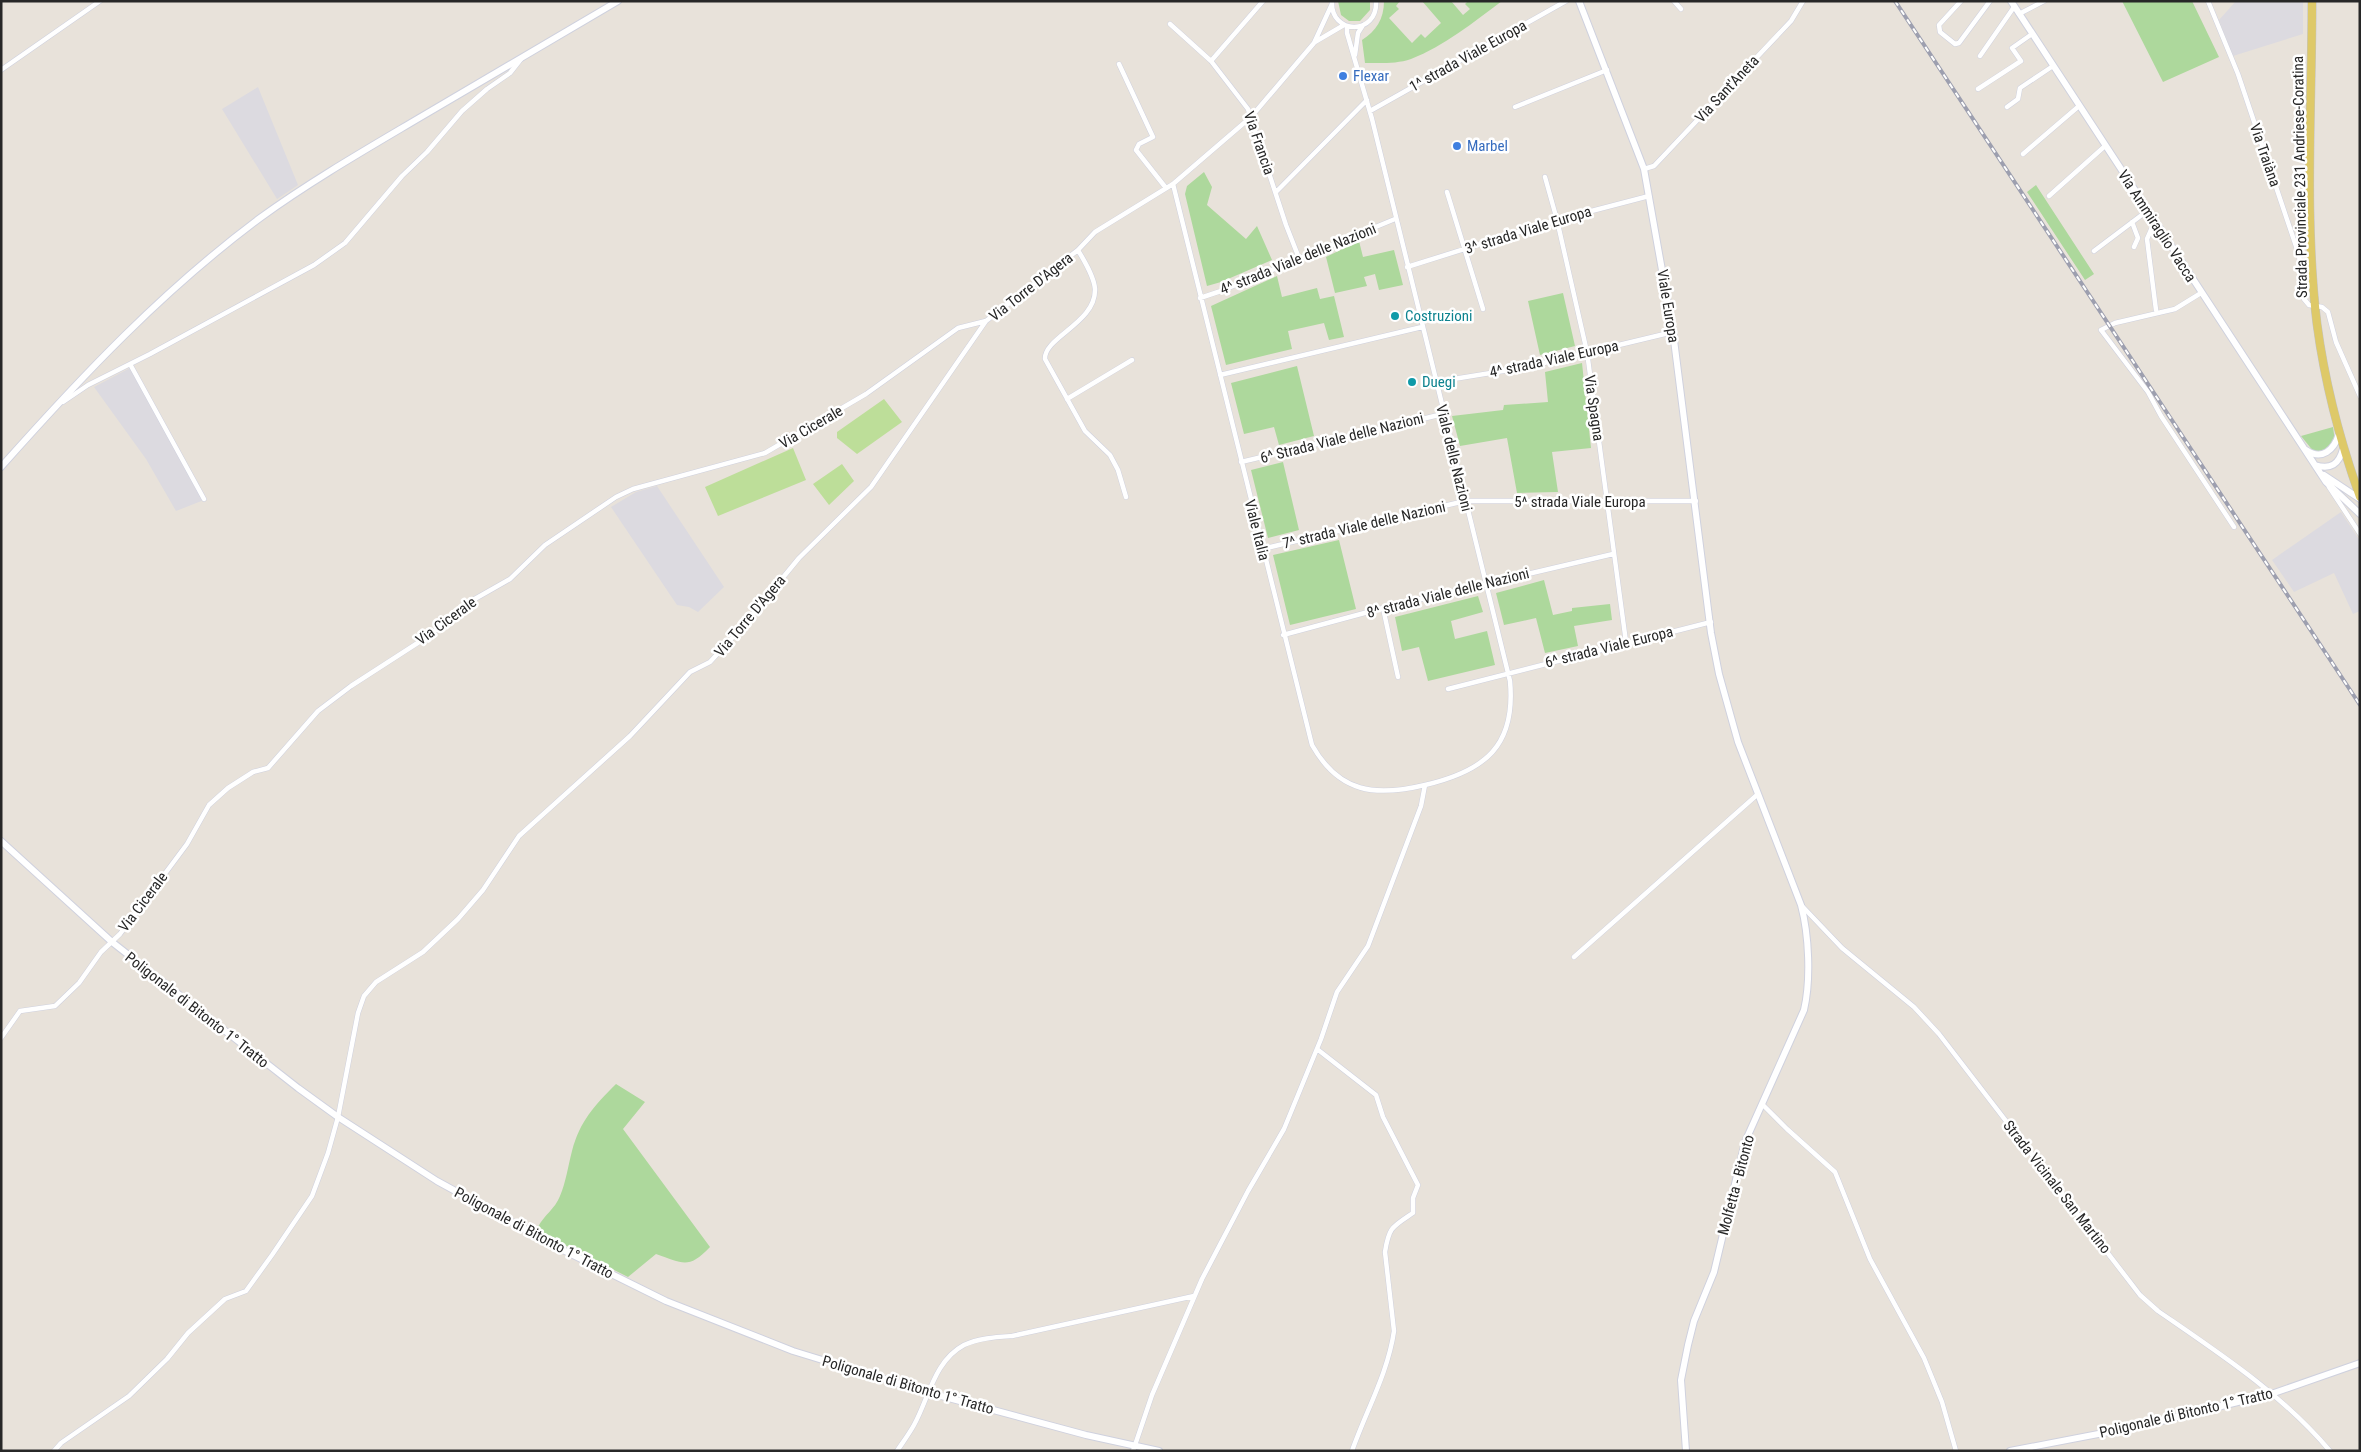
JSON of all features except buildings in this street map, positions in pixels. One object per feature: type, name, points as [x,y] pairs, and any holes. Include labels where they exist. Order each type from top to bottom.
[{"type":"main road","points":[[1,467],[113,345],[153,306],[259,219],[339,165],[618,1]]},
{"type":"main road","name":"Viale Europa","points":[[1579,1],[1644,169],[1673,332],[1714,652],[1734,727],[1758,794]]},
{"type":"main road","name":"Strada Provinciale 231 Andriese-Coratina","points":[[2312,1],[2311,218],[2315,306],[2325,373],[2339,434],[2360,498]]},
{"type":"main road","name":"Via Ammiraglio Vacca","points":[[2012,4],[2154,223],[2326,482],[2336,494],[2360,514]]},
{"type":"main road","points":[[2305,449],[2315,454],[2326,453],[2333,448],[2339,434]]},
{"type":"main road","points":[[2315,465],[2327,467],[2334,465],[2343,449]]},
{"type":"main road","name":"Via Ammiraglio Vacca","points":[[2315,465],[2328,479],[2360,498]]},
{"type":"main road","name":"Molfetta - Bitonto","points":[[1687,1451],[1681,1392],[1683,1363],[1694,1321],[1714,1272],[1745,1142],[1798,1028],[1808,993],[1804,922],[1800,905],[1758,794]]},
{"type":"main road","name":"Poligonale di Bitonto 1° Tratto","points":[[1,841],[112,942],[338,1117],[436,1181],[565,1251],[666,1301],[793,1351],[930,1392],[1133,1448],[1159,1451]]},
{"type":"main road","name":"Poligonale di Bitonto 1° Tratto","points":[[2010,1451],[2145,1425],[2274,1393],[2360,1363]]},
{"type":"street","points":[[1,70],[100,1]]},
{"type":"street","points":[[1211,61],[1263,1]]},
{"type":"street","name":"Viale delle Nazioni","points":[[1355,58],[1358,33],[1374,15],[1376,1]]},
{"type":"street","name":"1^ strada Viale Europa","points":[[1370,111],[1566,1]]},
{"type":"street","points":[[1674,1],[1681,9]]},
{"type":"street","name":"Via Sant'Aneta","points":[[1644,169],[1654,166],[1687,133],[1791,20],[1803,1]]},
{"type":"street","points":[[1961,1],[1939,25],[1940,32],[1955,44],[1959,43],[1990,1]]},
{"type":"street","points":[[2019,14],[2044,1]]},
{"type":"street","name":"Via Traiàna","points":[[2208,1],[2238,74],[2299,255],[2304,299],[2309,305],[2315,306]]},
{"type":"street","points":[[1314,43],[1332,3]]},
{"type":"street","name":"Viale delle Nazioni","points":[[1332,3],[1335,16],[1346,26],[1370,111],[1508,673],[1511,710],[1505,732],[1492,754],[1473,769],[1460,776],[1425,785]]},
{"type":"street","points":[[1980,56],[2012,4]]},
{"type":"street","name":"Via Francia","points":[[1170,24],[1211,61],[1244,100],[1299,258]]},
{"type":"street","points":[[1314,43],[1346,26],[1363,26]]},
{"type":"street","points":[[1978,89],[2021,61],[2012,48],[2032,34]]},
{"type":"street","name":"Via Torre D'Agera","points":[[54,1451],[61,1443],[128,1396],[167,1359],[188,1333],[225,1299],[246,1291],[312,1196],[328,1153],[338,1117],[358,1013],[364,996],[376,982],[423,952],[458,919],[483,890],[519,836],[630,736],[690,672],[710,662],[743,626],[799,558],[871,487],[986,322],[1078,250],[1095,232],[1173,184],[1251,118],[1314,43]]},
{"type":"street","points":[[56,407],[88,385],[306,270],[345,243],[402,176],[427,152],[462,111],[487,88],[510,73],[522,57]]},
{"type":"street","points":[[1119,64],[1153,137],[1139,144],[1136,150],[1166,188]]},
{"type":"street","points":[[2007,107],[2018,99],[2020,88],[2053,66]]},
{"type":"street","points":[[1515,107],[1607,70]]},
{"type":"street","points":[[1276,192],[1367,100]]},
{"type":"street","points":[[2023,154],[2079,106]]},
{"type":"street","points":[[2049,196],[2105,146]]},
{"type":"street","name":"Via Spagna","points":[[1545,177],[1557,220],[1586,352],[1626,642]]},
{"type":"street","name":"Viale Italia","points":[[1173,184],[1308,736],[1315,752],[1325,765],[1342,780],[1364,789],[1392,792],[1425,785]]},
{"type":"street","points":[[1447,192],[1483,309]]},
{"type":"street","name":"3^ strada Viale Europa","points":[[1407,267],[1557,220],[1649,196]]},
{"type":"street","points":[[2094,251],[2147,211]]},
{"type":"street","name":"4^ strada Viale delle Nazioni","points":[[1200,298],[1395,219]]},
{"type":"street","points":[[2132,222],[2138,238],[2134,247]]},
{"type":"street","points":[[2154,223],[2148,239],[2156,310]]},
{"type":"street","points":[[1078,250],[1092,277],[1095,289],[1093,300],[1081,319],[1044,353],[1045,359],[1085,431],[1110,455],[1118,470],[1126,497]]},
{"type":"street","points":[[2202,293],[2175,309],[2114,323],[2101,330],[2148,392],[2161,416],[2234,527]]},
{"type":"street","points":[[2315,306],[2326,309],[2328,312],[2336,342],[2360,396]]},
{"type":"street","name":"Via Cicerale","points":[[1,1038],[20,1010],[55,1006],[79,983],[101,952],[112,942],[187,844],[208,806],[228,788],[253,772],[268,768],[318,712],[351,686],[430,635],[466,604],[510,579],[546,545],[616,497],[633,489],[765,453],[866,394],[958,328],[986,322]]},
{"type":"street","points":[[1220,375],[1422,328]]},
{"type":"street","name":"4^ strada Viale Europa","points":[[1435,382],[1527,367],[1673,332]]},
{"type":"street","points":[[1067,399],[1132,360]]},
{"type":"street","points":[[130,364],[204,499]]},
{"type":"street","name":"6^ Strada Viale delle Nazioni","points":[[1241,462],[1443,414]]},
{"type":"street","points":[[2326,482],[2360,534]]},
{"type":"street","name":"5^ strada Viale Europa","points":[[1465,501],[1696,501]]},
{"type":"street","name":"7^ strada Viale delle Nazioni","points":[[1262,549],[1465,501]]},
{"type":"street","name":"8^ strada Viale delle Nazioni","points":[[1283,635],[1383,608],[1614,554]]},
{"type":"street","points":[[1383,608],[1398,677]]},
{"type":"street","name":"6^ strada Viale Europa","points":[[1448,689],[1626,642],[1711,622]]},
{"type":"street","points":[[1133,1448],[1152,1395],[1194,1296],[1248,1191],[1284,1129],[1317,1050],[1337,992],[1368,946],[1421,806],[1425,785]]},
{"type":"street","points":[[1574,957],[1758,794]]},
{"type":"street","name":"Strada Vicinale San Martino","points":[[1800,905],[1842,948],[1914,1008],[1939,1034],[2140,1296],[2158,1311],[2274,1393],[2313,1430],[2330,1451]]},
{"type":"street","points":[[1317,1050],[1376,1095],[1383,1117],[1418,1185],[1413,1198],[1413,1213],[1392,1227],[1387,1239],[1385,1252],[1394,1332],[1377,1391],[1352,1451]]},
{"type":"street","points":[[1762,1104],[1787,1130],[1835,1172],[1870,1259],[1924,1358],[1942,1402],[1956,1451]]},
{"type":"street","points":[[897,1451],[914,1426],[937,1372],[946,1359],[964,1345],[1194,1296]]},
{"type":"shaded area","points":[[2236,1],[2303,1],[2303,34],[2233,56],[2219,20]]},
{"type":"shaded area","points":[[258,87],[298,185],[277,199],[222,109]]},
{"type":"shaded area","points":[[130,368],[204,500],[176,511],[146,459],[94,387]]},
{"type":"shaded area","points":[[657,486],[724,587],[698,612],[689,607],[677,605],[611,507],[636,492]]},
{"type":"shaded area","points":[[2341,512],[2360,541],[2360,611],[2353,614],[2334,573],[2294,592],[2272,560]]},
{"type":"green space","points":[[1338,1],[1370,1],[1370,10],[1360,21],[1349,21],[1341,15]]},
{"type":"green space","points":[[1384,1],[1400,1],[1396,6],[1399,9],[1389,18],[1412,43],[1421,34],[1425,38],[1441,23],[1422,1],[1451,1],[1463,15],[1470,9],[1465,4],[1468,1],[1502,1],[1458,33],[1423,54],[1400,62],[1365,63],[1362,40],[1371,33],[1381,19]]},
{"type":"green space","points":[[2122,1],[2192,1],[2219,57],[2163,82]]},
{"type":"green space","points":[[1204,172],[1212,187],[1207,205],[1246,239],[1257,226],[1272,260],[1207,286],[1185,194],[1187,186]]},
{"type":"green space","points":[[2036,185],[2094,274],[2085,280],[2027,192]]},
{"type":"green space","points":[[1359,241],[1363,257],[1394,250],[1403,285],[1379,290],[1375,274],[1364,277],[1367,286],[1335,293],[1326,257]]},
{"type":"green space","points":[[1277,276],[1282,297],[1317,288],[1320,299],[1334,296],[1344,337],[1329,340],[1324,323],[1288,331],[1292,349],[1226,365],[1211,306]]},
{"type":"green space","points":[[1563,293],[1575,346],[1540,355],[1528,301]]},
{"type":"green space","points":[[1582,363],[1591,448],[1552,452],[1558,492],[1517,493],[1507,438],[1460,446],[1452,416],[1503,410],[1504,405],[1548,402],[1545,372]]},
{"type":"green space","points":[[1297,366],[1314,436],[1279,445],[1274,427],[1244,434],[1231,383]]},
{"type":"green space","points":[[884,399],[902,422],[857,454],[837,438],[837,432]]},
{"type":"green space","points":[[2333,427],[2335,441],[2326,451],[2314,452],[2301,436]]},
{"type":"green space","points":[[793,448],[806,480],[718,516],[705,487]]},
{"type":"green space","points":[[1283,462],[1299,530],[1268,538],[1251,470]]},
{"type":"green space","points":[[842,464],[854,481],[829,505],[813,484]]},
{"type":"green space","points":[[1339,540],[1356,609],[1290,625],[1273,555]]},
{"type":"green space","points":[[1544,580],[1553,615],[1572,611],[1572,608],[1610,604],[1612,620],[1574,626],[1578,646],[1545,653],[1536,618],[1504,625],[1496,593]]},
{"type":"green space","points":[[1478,596],[1483,612],[1451,621],[1455,639],[1487,631],[1495,665],[1428,681],[1419,647],[1402,651],[1395,617]]},
{"type":"green space","points":[[616,1084],[645,1102],[623,1129],[710,1247],[690,1262],[679,1262],[656,1254],[628,1277],[543,1234],[538,1227],[560,1196],[579,1131],[589,1114]]},
{"type":"railway","points":[[1895,1],[2360,705]]},
{"type":"place","name":"Flexar","points":[[1343,76]]},
{"type":"place","name":"Marbel","points":[[1457,146]]},
{"type":"place","name":"Costruzioni","points":[[1395,316]]},
{"type":"place","name":"Duegi","points":[[1412,382]]}]
